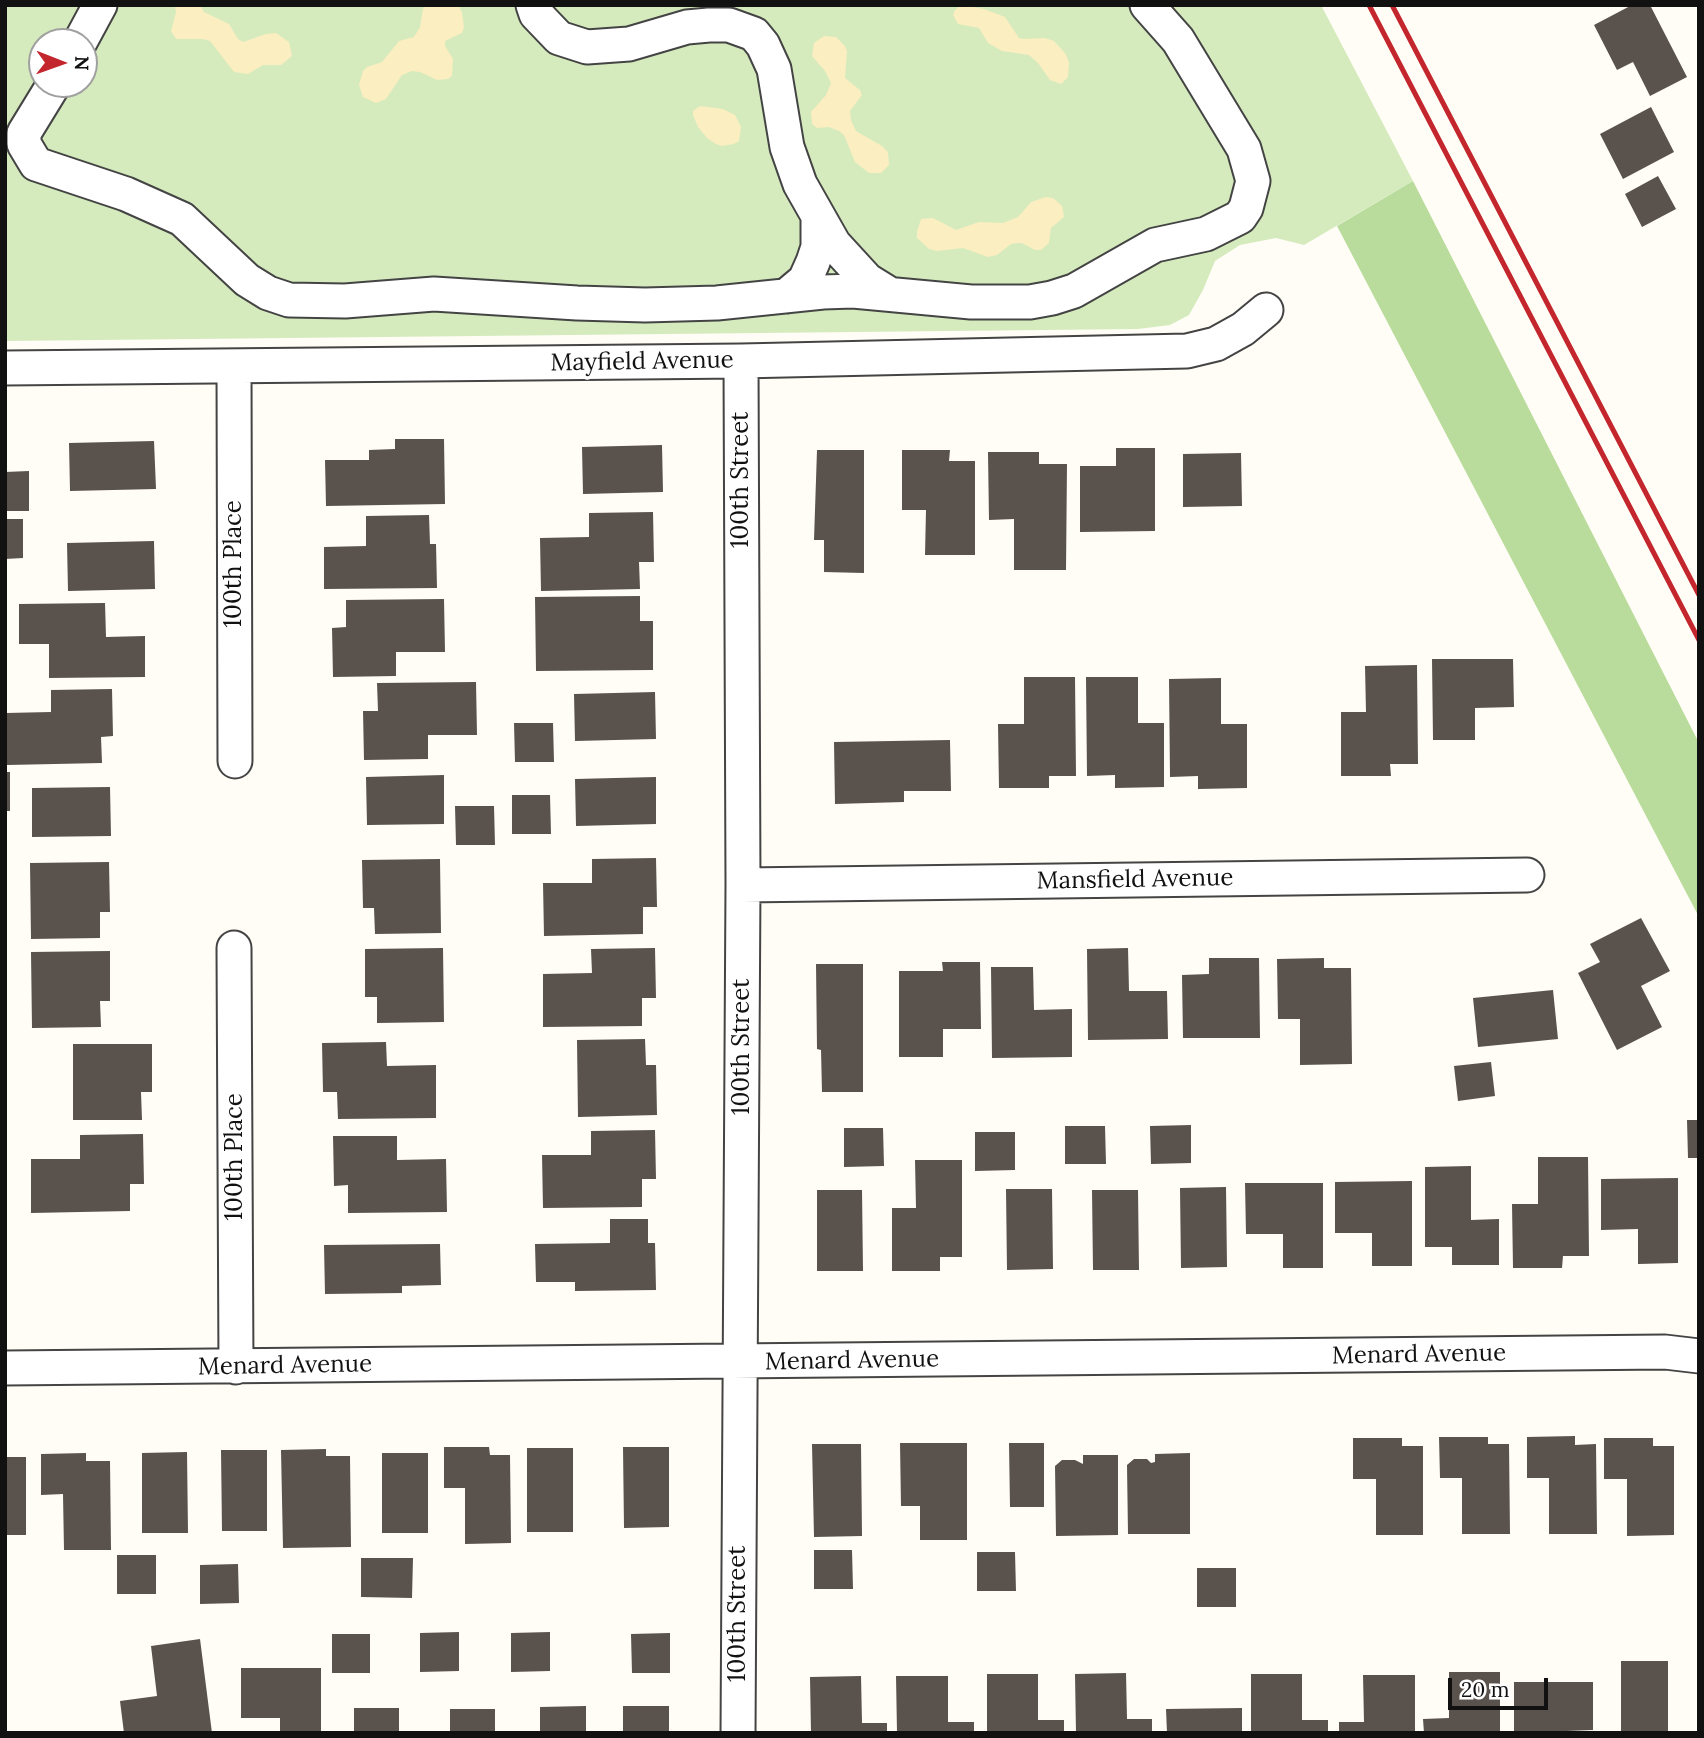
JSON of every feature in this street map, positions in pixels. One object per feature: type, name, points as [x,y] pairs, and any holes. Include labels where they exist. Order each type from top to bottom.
[{"type":"street","points":[[88,28],[100,5]]},
{"type":"street","points":[[533,5],[536,14],[559,38],[587,47],[629,44],[687,27],[729,25],[747,18],[770,57],[792,164],[818,218],[834,244],[850,262],[867,280],[888,293]]},
{"type":"street","points":[[45,98],[24,133],[24,144],[36,164],[126,194],[182,219],[247,280],[268,293],[289,300],[345,300],[434,294],[577,303],[717,303],[823,292],[888,293],[971,302],[1030,302],[1074,291],[1155,245],[1206,234],[1240,217],[1246,208],[1253,181],[1244,149],[1178,40],[1147,5]]},
{"type":"street","points":[[786,296],[805,280],[813,262],[818,247],[818,218]]},
{"type":"street","name":"Mayfield Avenue","points":[[5,368],[741,361],[1187,351],[1216,344],[1243,329],[1266,310]]},
{"type":"street","name":"100th Street","points":[[738,1733],[743,885],[741,361]]},
{"type":"street","name":"100th Place","points":[[234,367],[235,761]]},
{"type":"street","name":"Mansfield Avenue","points":[[743,885],[1527,875]]},
{"type":"street","name":"100th Place","points":[[234,948],[236,1367]]},
{"type":"street","name":"Menard Avenue","points":[[5,1368],[1665,1352],[1699,1356]]},
{"type":"green space","points":[[5,5],[1321,5],[1413,181],[1304,245],[1276,238],[1240,245],[1215,261],[1189,315],[1170,325],[1138,329],[5,341]]},
{"type":"green space","points":[[1413,181],[1699,743],[1699,917],[1337,226]]},
{"type":"sand","points":[[175,5],[200,5],[204,12],[229,24],[238,39],[243,42],[276,33],[289,42],[292,56],[281,65],[263,65],[248,74],[234,72],[210,41],[176,39],[171,31]]},
{"type":"sand","points":[[427,5],[458,5],[462,12],[462,33],[445,41],[453,59],[452,76],[437,80],[412,71],[402,75],[386,99],[376,103],[363,97],[359,85],[363,71],[382,62],[399,41],[414,37],[420,27],[423,9]]},
{"type":"sand","points":[[962,5],[1005,17],[1019,38],[1045,38],[1054,41],[1069,62],[1068,77],[1061,84],[1050,80],[1029,55],[1002,51],[988,43],[979,28],[958,24],[953,15]]},
{"type":"sand","points":[[824,36],[836,37],[845,46],[845,78],[860,90],[862,95],[850,111],[851,120],[856,131],[888,152],[889,165],[881,173],[869,173],[855,162],[844,135],[839,131],[829,127],[817,128],[812,124],[811,112],[826,95],[831,83],[812,56],[814,43]]},
{"type":"sand","points":[[700,106],[723,109],[735,115],[741,127],[739,141],[722,146],[707,138],[693,115],[693,111]]},
{"type":"sand","points":[[1046,197],[1053,198],[1062,206],[1064,217],[1051,228],[1049,243],[1041,250],[1017,243],[1011,244],[997,255],[988,257],[963,248],[937,251],[929,249],[917,238],[921,219],[933,218],[956,230],[979,222],[1003,223],[1018,217],[1031,202]]},
{"type":"building","points":[[1632,5],[1650,5],[1687,77],[1650,96],[1633,62],[1617,70],[1594,25]]},
{"type":"building","points":[[1651,107],[1674,152],[1623,179],[1600,134]]},
{"type":"building","points":[[1658,176],[1676,209],[1642,227],[1625,194]]},
{"type":"building","points":[[395,439],[444,439],[445,504],[326,506],[325,460],[369,460],[369,450],[395,449]]},
{"type":"building","points":[[154,441],[156,489],[70,491],[69,443]]},
{"type":"building","points":[[662,445],[663,492],[583,494],[582,447]]},
{"type":"building","points":[[1116,448],[1155,448],[1155,531],[1080,532],[1080,466],[1116,466]]},
{"type":"building","points":[[817,450],[864,450],[864,573],[824,572],[824,540],[814,540]]},
{"type":"building","points":[[902,450],[950,450],[949,461],[975,461],[975,555],[925,555],[926,510],[902,510]]},
{"type":"building","points":[[988,452],[1039,452],[1039,464],[1067,464],[1066,570],[1014,570],[1014,519],[989,520]]},
{"type":"building","points":[[1241,453],[1242,506],[1183,507],[1183,454]]},
{"type":"building","points":[[29,471],[29,511],[5,511],[5,472]]},
{"type":"building","points":[[653,512],[654,562],[639,562],[640,589],[541,591],[540,538],[589,537],[589,513]]},
{"type":"building","points":[[429,515],[430,544],[436,544],[437,588],[324,589],[324,547],[366,546],[366,516]]},
{"type":"building","points":[[5,519],[23,519],[23,558],[5,559]]},
{"type":"building","points":[[154,541],[155,589],[68,591],[67,543]]},
{"type":"building","points":[[640,596],[640,621],[653,621],[653,670],[536,671],[535,597]]},
{"type":"building","points":[[444,599],[445,652],[396,652],[396,676],[333,677],[332,628],[346,627],[346,600]]},
{"type":"building","points":[[105,603],[106,637],[145,636],[145,677],[49,678],[49,644],[19,644],[19,604]]},
{"type":"building","points":[[1432,659],[1513,659],[1514,707],[1475,708],[1475,740],[1433,740]]},
{"type":"building","points":[[1417,665],[1418,764],[1390,764],[1391,776],[1341,776],[1341,712],[1366,712],[1365,666]]},
{"type":"building","points":[[1024,677],[1075,677],[1076,776],[1049,776],[1049,788],[999,788],[998,724],[1024,724]]},
{"type":"building","points":[[1086,677],[1138,677],[1138,723],[1164,723],[1164,787],[1115,788],[1115,775],[1087,776]]},
{"type":"building","points":[[1221,678],[1221,724],[1247,724],[1247,788],[1198,789],[1198,776],[1170,777],[1169,679]]},
{"type":"building","points":[[476,682],[477,735],[428,735],[428,759],[364,760],[363,711],[378,711],[377,683]]},
{"type":"building","points":[[112,689],[113,736],[101,737],[102,763],[7,765],[6,713],[51,712],[51,690]]},
{"type":"building","points":[[655,692],[656,739],[575,741],[574,694]]},
{"type":"building","points":[[514,723],[553,723],[554,762],[515,762]]},
{"type":"building","points":[[950,740],[951,791],[904,791],[904,802],[835,804],[834,742]]},
{"type":"building","points":[[5,772],[10,772],[10,811],[5,811]]},
{"type":"building","points":[[444,775],[444,824],[367,825],[366,777]]},
{"type":"building","points":[[656,777],[656,824],[576,826],[575,779]]},
{"type":"building","points":[[110,787],[111,836],[32,837],[32,788]]},
{"type":"building","points":[[512,795],[550,795],[551,834],[512,834]]},
{"type":"building","points":[[455,806],[494,806],[495,845],[456,845]]},
{"type":"building","points":[[656,858],[657,907],[643,907],[643,934],[544,936],[543,883],[592,883],[592,859]]},
{"type":"building","points":[[440,859],[441,933],[375,934],[374,908],[363,908],[362,860]]},
{"type":"building","points":[[109,862],[110,912],[100,912],[100,938],[31,939],[30,863]]},
{"type":"building","points":[[1641,918],[1670,971],[1641,986],[1662,1027],[1617,1050],[1578,973],[1600,962],[1590,944]]},
{"type":"building","points":[[443,948],[444,1022],[377,1023],[377,997],[365,997],[365,949]]},
{"type":"building","points":[[655,948],[656,998],[642,998],[642,1026],[543,1027],[543,974],[592,973],[591,949]]},
{"type":"building","points":[[1128,948],[1129,991],[1167,991],[1168,1039],[1088,1040],[1087,949]]},
{"type":"building","points":[[110,951],[110,1001],[100,1001],[101,1027],[32,1028],[31,952]]},
{"type":"building","points":[[1209,958],[1259,958],[1260,1038],[1183,1038],[1182,975],[1209,974]]},
{"type":"building","points":[[1324,958],[1324,968],[1351,968],[1352,1064],[1300,1065],[1300,1019],[1278,1019],[1277,959]]},
{"type":"building","points":[[942,962],[980,962],[981,1029],[943,1029],[943,1057],[899,1057],[899,971],[943,971]]},
{"type":"building","points":[[816,964],[863,964],[863,1092],[822,1092],[821,1050],[817,1049]]},
{"type":"building","points":[[991,967],[1033,967],[1034,1010],[1072,1009],[1072,1057],[992,1058]]},
{"type":"building","points":[[1553,990],[1558,1039],[1478,1047],[1473,998]]},
{"type":"building","points":[[645,1039],[646,1065],[656,1065],[657,1115],[578,1117],[577,1040]]},
{"type":"building","points":[[386,1042],[387,1066],[436,1065],[436,1118],[338,1119],[337,1092],[323,1092],[322,1043]]},
{"type":"building","points":[[73,1044],[152,1044],[152,1092],[141,1092],[142,1120],[73,1120]]},
{"type":"building","points":[[1491,1062],[1495,1096],[1458,1101],[1454,1066]]},
{"type":"building","points":[[1687,1120],[1699,1120],[1699,1158],[1688,1158]]},
{"type":"building","points":[[1191,1125],[1191,1163],[1151,1164],[1150,1126]]},
{"type":"building","points":[[1065,1126],[1105,1126],[1106,1164],[1065,1164]]},
{"type":"building","points":[[844,1128],[883,1128],[884,1166],[844,1167]]},
{"type":"building","points":[[655,1130],[656,1179],[642,1179],[642,1207],[543,1208],[542,1155],[591,1155],[591,1131]]},
{"type":"building","points":[[975,1132],[1015,1132],[1015,1170],[975,1171]]},
{"type":"building","points":[[143,1134],[144,1184],[130,1184],[130,1211],[31,1213],[31,1159],[80,1159],[80,1135]]},
{"type":"building","points":[[333,1136],[397,1136],[397,1160],[446,1159],[447,1212],[348,1213],[348,1185],[334,1186]]},
{"type":"building","points":[[1538,1157],[1588,1157],[1589,1256],[1563,1256],[1562,1268],[1513,1268],[1512,1204],[1538,1204]]},
{"type":"building","points":[[915,1160],[962,1160],[962,1257],[940,1257],[940,1271],[892,1271],[892,1208],[916,1208]]},
{"type":"building","points":[[1471,1166],[1471,1220],[1499,1219],[1499,1265],[1452,1265],[1452,1247],[1425,1247],[1425,1167]]},
{"type":"building","points":[[1678,1178],[1678,1263],[1638,1264],[1638,1229],[1601,1230],[1601,1179]]},
{"type":"building","points":[[1412,1181],[1412,1266],[1372,1266],[1372,1233],[1335,1233],[1335,1182]]},
{"type":"building","points":[[1245,1183],[1323,1183],[1323,1268],[1283,1268],[1283,1234],[1246,1234]]},
{"type":"building","points":[[1226,1187],[1227,1267],[1181,1268],[1180,1188]]},
{"type":"building","points":[[1006,1189],[1052,1189],[1053,1269],[1007,1270]]},
{"type":"building","points":[[817,1190],[862,1190],[863,1271],[817,1271]]},
{"type":"building","points":[[1092,1190],[1138,1190],[1139,1270],[1093,1270]]},
{"type":"building","points":[[610,1219],[648,1219],[648,1243],[655,1243],[656,1290],[575,1291],[575,1282],[536,1282],[535,1244],[610,1243]]},
{"type":"building","points":[[440,1244],[441,1285],[402,1286],[402,1293],[325,1294],[324,1245]]},
{"type":"building","points":[[1575,1436],[1575,1445],[1596,1444],[1597,1534],[1549,1534],[1549,1478],[1527,1478],[1527,1437]]},
{"type":"building","points":[[1439,1437],[1488,1437],[1488,1444],[1509,1444],[1510,1534],[1462,1534],[1462,1478],[1440,1478]]},
{"type":"building","points":[[1353,1438],[1402,1438],[1402,1446],[1423,1446],[1423,1535],[1376,1535],[1376,1479],[1353,1479]]},
{"type":"building","points":[[1604,1438],[1653,1438],[1653,1446],[1674,1446],[1674,1535],[1627,1536],[1627,1479],[1604,1479]]},
{"type":"building","points":[[900,1443],[967,1443],[967,1540],[920,1540],[920,1506],[901,1506]]},
{"type":"building","points":[[1009,1443],[1044,1443],[1044,1507],[1010,1507]]},
{"type":"building","points":[[812,1444],[861,1444],[862,1536],[814,1537]]},
{"type":"building","points":[[444,1447],[489,1447],[490,1455],[510,1455],[511,1543],[465,1544],[465,1488],[444,1488]]},
{"type":"building","points":[[623,1447],[669,1447],[669,1527],[624,1528]]},
{"type":"building","points":[[527,1448],[573,1448],[573,1532],[527,1532]]},
{"type":"building","points":[[326,1449],[326,1456],[350,1456],[351,1547],[283,1548],[281,1450]]},
{"type":"building","points":[[221,1450],[267,1450],[267,1531],[222,1531]]},
{"type":"building","points":[[187,1452],[188,1533],[142,1533],[142,1453]]},
{"type":"building","points":[[86,1453],[86,1461],[110,1461],[111,1550],[64,1550],[63,1494],[41,1495],[41,1454]]},
{"type":"building","points":[[382,1453],[428,1453],[428,1533],[382,1533]]},
{"type":"building","points":[[1190,1453],[1190,1534],[1128,1534],[1127,1465],[1134,1459],[1155,1462],[1155,1454]]},
{"type":"building","points":[[1083,1455],[1118,1455],[1118,1535],[1056,1536],[1055,1466],[1062,1460],[1075,1460],[1083,1464]]},
{"type":"building","points":[[5,1457],[26,1457],[26,1535],[5,1535]]},
{"type":"building","points":[[814,1550],[852,1550],[853,1589],[814,1589]]},
{"type":"building","points":[[977,1552],[1015,1552],[1016,1591],[977,1591]]},
{"type":"building","points":[[117,1555],[156,1555],[156,1594],[117,1594]]},
{"type":"building","points":[[361,1558],[413,1558],[412,1598],[361,1597]]},
{"type":"building","points":[[238,1564],[239,1603],[200,1604],[200,1565]]},
{"type":"building","points":[[1197,1568],[1236,1568],[1236,1607],[1197,1607]]},
{"type":"building","points":[[459,1632],[459,1671],[420,1672],[420,1633]]},
{"type":"building","points":[[550,1632],[550,1671],[511,1672],[511,1633]]},
{"type":"building","points":[[670,1633],[670,1673],[632,1673],[631,1634]]},
{"type":"building","points":[[332,1634],[370,1634],[370,1673],[332,1673]]},
{"type":"building","points":[[200,1639],[212,1733],[124,1733],[120,1701],[157,1696],[151,1646]]},
{"type":"building","points":[[1621,1661],[1668,1661],[1668,1733],[1621,1733]]},
{"type":"building","points":[[241,1668],[321,1668],[321,1733],[280,1733],[280,1718],[241,1718]]},
{"type":"building","points":[[1449,1672],[1500,1672],[1500,1733],[1424,1733],[1423,1719],[1449,1718]]},
{"type":"building","points":[[1126,1673],[1127,1719],[1152,1719],[1152,1733],[1076,1733],[1075,1674]]},
{"type":"building","points":[[987,1674],[1038,1674],[1038,1720],[1064,1720],[1064,1733],[987,1733]]},
{"type":"building","points":[[1251,1674],[1302,1674],[1302,1720],[1328,1720],[1328,1733],[1251,1733]]},
{"type":"building","points":[[1363,1675],[1415,1675],[1415,1733],[1339,1733],[1339,1722],[1364,1722]]},
{"type":"building","points":[[861,1676],[862,1723],[887,1723],[887,1733],[811,1733],[810,1677]]},
{"type":"building","points":[[896,1676],[948,1676],[948,1722],[974,1722],[974,1733],[897,1733]]},
{"type":"building","points":[[1514,1682],[1593,1682],[1593,1730],[1514,1733]]},
{"type":"building","points":[[586,1706],[586,1733],[540,1733],[540,1707]]},
{"type":"building","points":[[623,1706],[669,1706],[669,1733],[623,1733]]},
{"type":"building","points":[[354,1708],[399,1708],[399,1733],[354,1733]]},
{"type":"building","points":[[1242,1708],[1242,1733],[1167,1733],[1166,1709]]},
{"type":"building","points":[[450,1709],[495,1709],[495,1733],[450,1733]]},
{"type":"railway","points":[[1369,5],[1699,640]]},
{"type":"railway","points":[[1392,5],[1699,595]]}]
